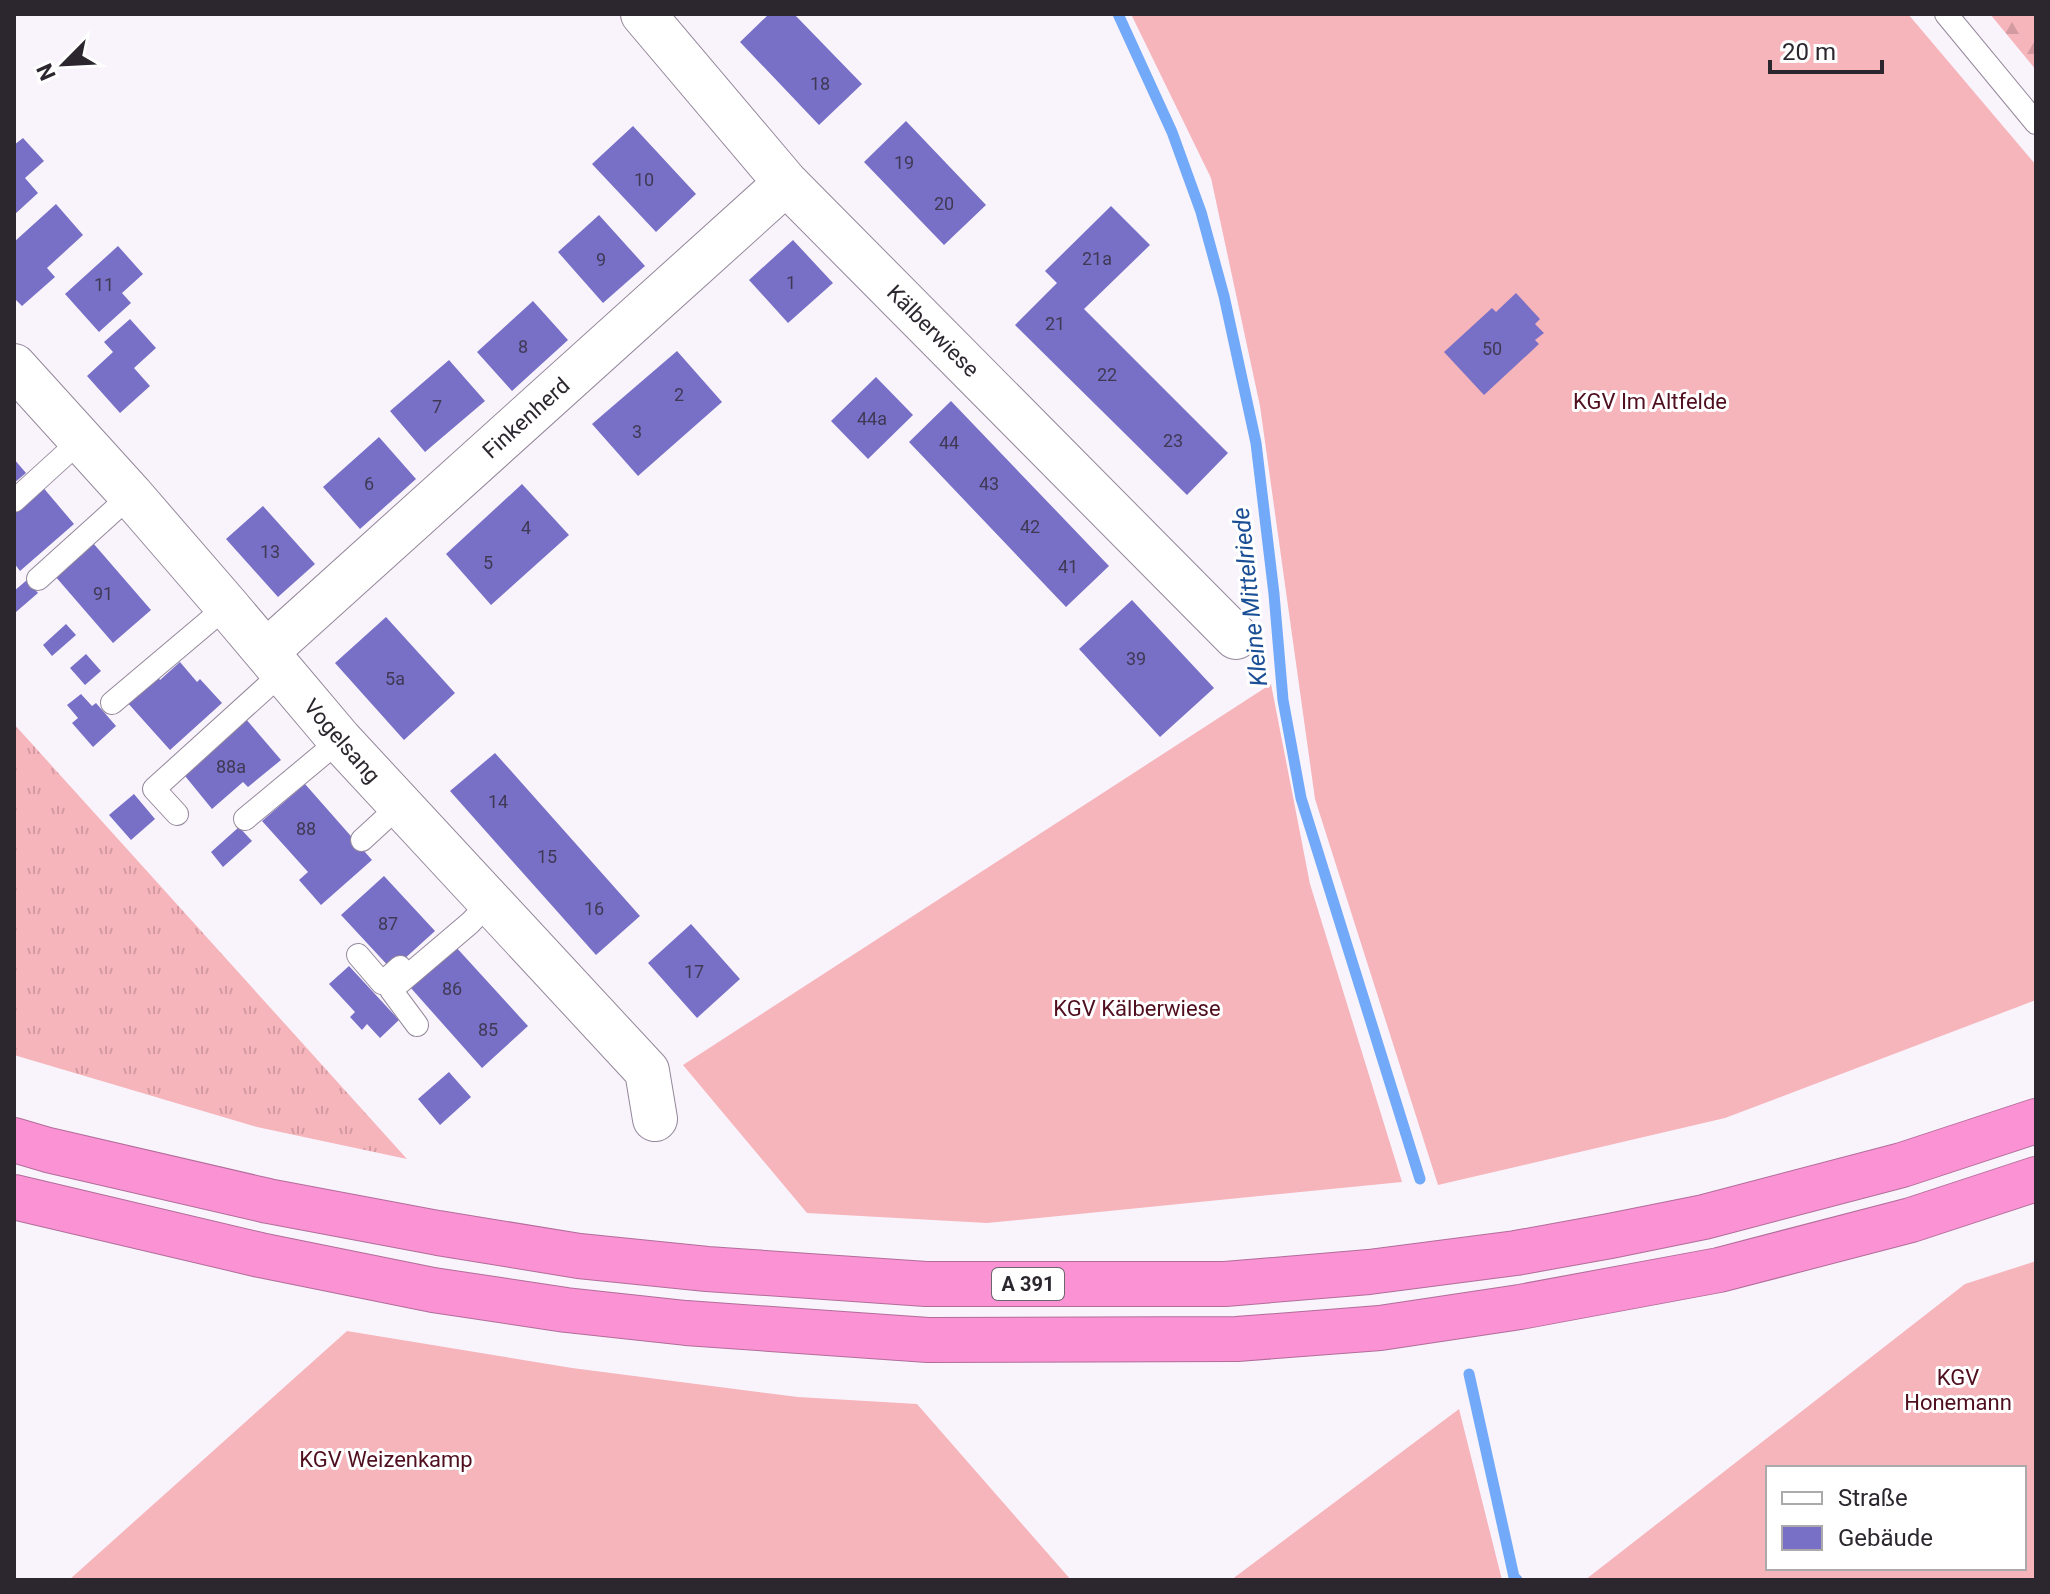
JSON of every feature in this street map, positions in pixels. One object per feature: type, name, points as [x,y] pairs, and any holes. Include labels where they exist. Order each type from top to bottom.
[{"type":"highway","name":"A 391","points":[[14,1140],[268,1201],[579,1256],[707,1269],[926,1284],[1225,1284],[1369,1272],[1516,1253],[1610,1236],[1704,1217],[1902,1165],[2036,1121]]},
{"type":"highway","points":[[14,1197],[260,1255],[433,1290],[566,1310],[686,1323],[928,1340],[1237,1339],[1380,1328],[1563,1300],[1719,1270],[1911,1220],[2036,1179]]},
{"type":"street","name":"Kälberwiese","points":[[643,14],[786,183],[1236,637]]},
{"type":"street","name":"Finkenherd","points":[[274,662],[786,183]]},
{"type":"street","name":"Vogelsang","points":[[14,366],[131,495],[340,740],[647,1071],[655,1119]]},
{"type":"lane","points":[[1946,14],[2036,123]]},
{"type":"lane","points":[[14,501],[81,440]]},
{"type":"lane","points":[[38,579],[131,495]]},
{"type":"lane","points":[[112,703],[227,606]]},
{"type":"lane","points":[[177,814],[154,789],[274,662]]},
{"type":"lane","points":[[245,819],[340,740]]},
{"type":"lane","points":[[362,840],[400,805]]},
{"type":"lane","points":[[358,955],[382,983],[485,898]]},
{"type":"lane","points":[[417,1025],[391,990],[470,923],[485,898]]},
{"type":"green space","name":"KGV Im Altfelde","points":[[1131,14],[1908,14],[2036,165],[2036,1000],[1725,1118],[1438,1185],[1315,799],[1260,406],[1211,178]]},
{"type":"green space","points":[[1990,14],[2036,14],[2036,70]]},
{"type":"green space","name":"KGV Kälberwiese","points":[[1271,684],[1310,884],[1402,1182],[987,1223],[807,1213],[683,1065]]},
{"type":"green space","points":[[14,724],[407,1159],[257,1127],[14,1055]]},
{"type":"green space","name":"KGV Honemann","points":[[2036,1261],[2036,1580],[1585,1580],[1965,1284]]},
{"type":"green space","name":"KGV Weizenkamp","points":[[347,1331],[572,1368],[798,1397],[917,1404],[1071,1580],[69,1580]]},
{"type":"green space","points":[[1459,1409],[1502,1580],[1231,1580]]},
{"type":"building","points":[[769,14],[794,14],[862,84],[819,125],[740,42]]},
{"type":"building","points":[[906,121],[986,205],[944,245],[864,162]]},
{"type":"building","points":[[633,126],[696,194],[656,232],[592,164]]},
{"type":"building","points":[[23,138],[44,161],[25,178],[38,193],[14,215],[14,145]]},
{"type":"building","points":[[56,204],[83,235],[47,268],[55,277],[22,306],[14,298],[14,242]]},
{"type":"building","points":[[1111,206],[1150,245],[1084,309],[1228,453],[1187,495],[1015,325],[1057,283],[1045,271]]},
{"type":"building","points":[[599,215],[645,266],[603,303],[558,252]]},
{"type":"building","points":[[793,240],[833,283],[788,323],[749,280]]},
{"type":"building","points":[[118,246],[143,274],[122,293],[131,303],[99,332],[65,294]]},
{"type":"building","points":[[1516,293],[1540,319],[1535,324],[1544,333],[1535,340],[1539,344],[1484,395],[1444,352],[1492,308],[1496,312]]},
{"type":"building","points":[[533,301],[568,340],[512,391],[477,352]]},
{"type":"building","points":[[130,319],[156,348],[134,368],[150,386],[120,413],[87,376],[113,352],[104,342]]},
{"type":"building","points":[[677,351],[722,402],[638,476],[592,424]]},
{"type":"building","points":[[449,360],[485,401],[425,452],[390,411]]},
{"type":"building","points":[[876,377],[913,415],[868,459],[831,421]]},
{"type":"building","points":[[951,401],[1109,566],[1066,607],[909,442]]},
{"type":"building","points":[[379,437],[416,479],[360,529],[323,487]]},
{"type":"building","points":[[14,459],[26,473],[14,483]]},
{"type":"building","points":[[522,484],[569,535],[491,605],[446,554]]},
{"type":"building","points":[[41,485],[74,524],[20,571],[14,563],[14,509]]},
{"type":"building","points":[[263,506],[315,564],[278,597],[226,539]]},
{"type":"building","points":[[93,543],[151,610],[113,643],[55,576]]},
{"type":"building","points":[[27,580],[38,593],[16,612],[14,591]]},
{"type":"building","points":[[1132,600],[1214,688],[1160,737],[1079,649]]},
{"type":"building","points":[[386,617],[455,693],[404,740],[335,663]]},
{"type":"building","points":[[66,624],[76,635],[52,656],[43,645]]},
{"type":"building","points":[[86,654],[101,671],[85,685],[70,668]]},
{"type":"building","points":[[180,662],[197,682],[200,679],[222,703],[170,750],[126,701],[156,674],[160,680]]},
{"type":"building","points":[[81,694],[92,706],[96,703],[116,726],[93,747],[72,723],[78,718],[67,705]]},
{"type":"building","points":[[245,718],[281,760],[248,787],[243,782],[212,809],[181,771]]},
{"type":"building","points":[[495,753],[640,916],[596,955],[450,791]]},
{"type":"building","points":[[305,784],[372,860],[321,905],[299,880],[308,872],[262,821]]},
{"type":"building","points":[[134,794],[155,819],[131,840],[109,815]]},
{"type":"building","points":[[239,827],[252,841],[223,867],[211,852]]},
{"type":"building","points":[[384,876],[435,931],[392,970],[341,915]]},
{"type":"building","points":[[691,924],[740,979],[697,1018],[648,963]]},
{"type":"building","points":[[455,946],[528,1026],[482,1068],[410,987]]},
{"type":"building","points":[[349,966],[399,1020],[380,1038],[367,1024],[362,1030],[350,1017],[355,1012],[329,984]]},
{"type":"building","points":[[449,1072],[471,1097],[440,1125],[418,1099]]},
{"type":"waterway","name":"Kleine Mittelriede","points":[[1118,14],[1172,132],[1201,212],[1224,296],[1256,443],[1283,700],[1301,798],[1420,1179]]},
{"type":"waterway","name":"Kleine Mittelriede","points":[[1469,1374],[1517,1580]]}]
